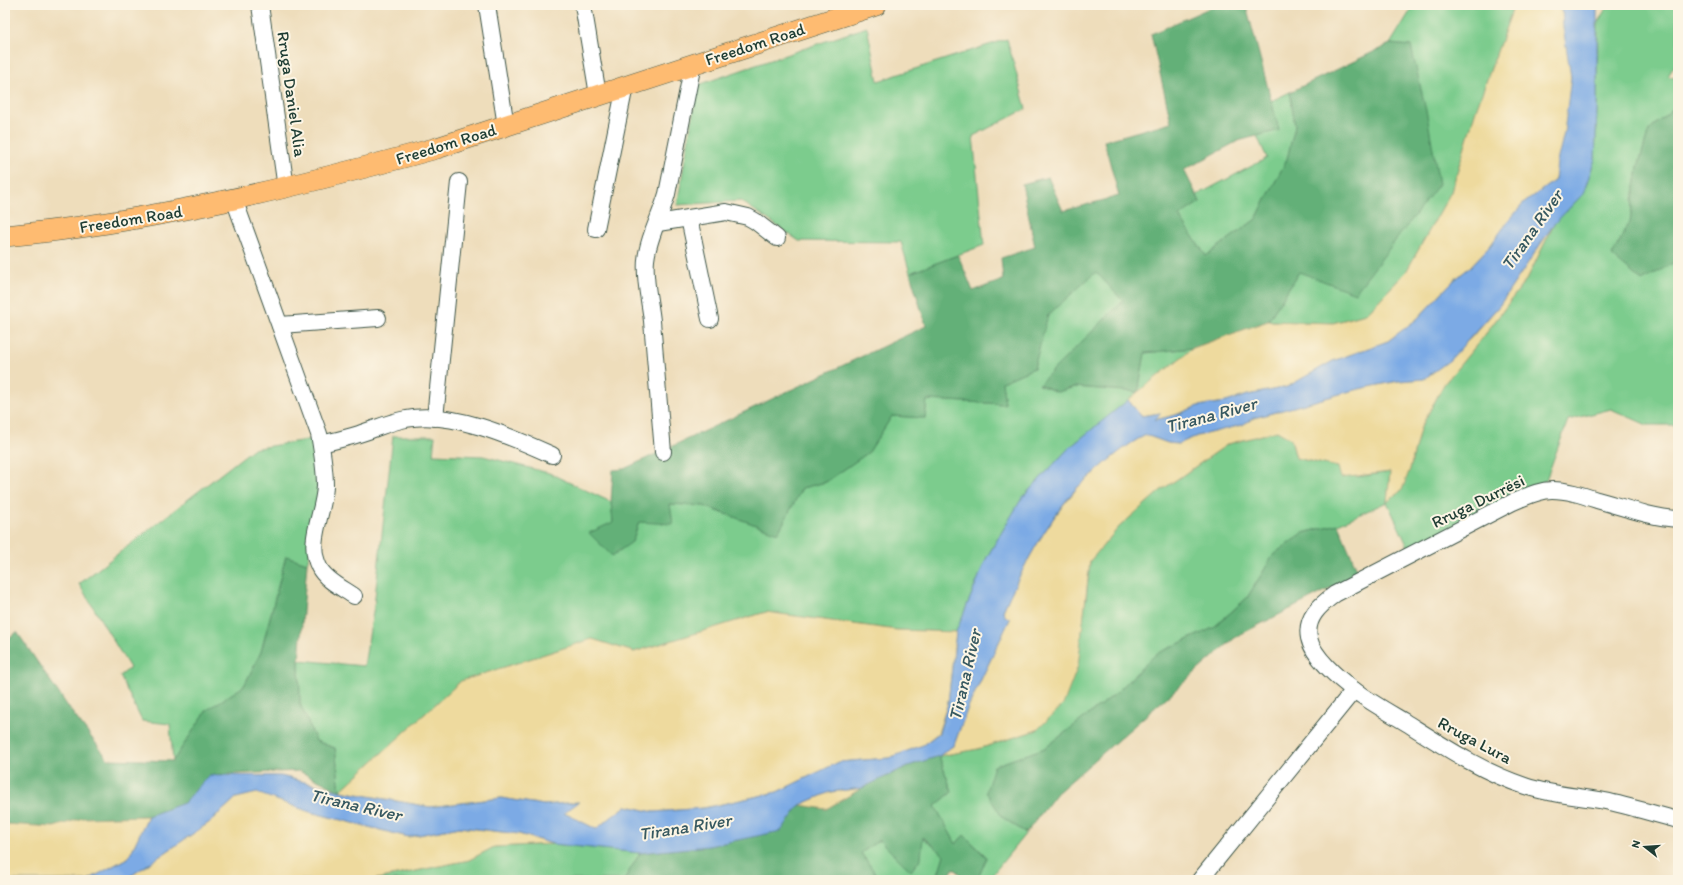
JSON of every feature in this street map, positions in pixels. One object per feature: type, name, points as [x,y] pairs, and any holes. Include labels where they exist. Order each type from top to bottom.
[{"type":"main road","name":"Freedom Road","points":[[5,236],[105,224],[155,216],[286,188],[437,148],[876,5]]},
{"type":"street","name":"Rruga Daniel Alia","points":[[260,5],[286,188]]},
{"type":"street","points":[[488,5],[506,126]]},
{"type":"street","points":[[583,5],[598,95]]},
{"type":"street","points":[[663,452],[652,319],[646,278],[648,248],[667,194],[693,64]]},
{"type":"street","points":[[596,229],[625,86]]},
{"type":"street","points":[[435,418],[459,182]]},
{"type":"street","points":[[234,199],[319,434],[325,486],[323,505],[314,541],[314,554],[319,569],[354,596]]},
{"type":"street","points":[[658,223],[726,212],[738,214],[755,221],[777,238]]},
{"type":"street","points":[[689,218],[710,319]]},
{"type":"street","points":[[280,325],[378,318]]},
{"type":"street","points":[[321,444],[358,435],[384,424],[407,418],[435,418],[484,428],[516,439],[552,455]]},
{"type":"street","name":"Rruga Durrësi","points":[[1312,616],[1319,606],[1335,594],[1533,493],[1550,490],[1570,492],[1636,511],[1678,519]]},
{"type":"street","name":"Rruga Lura","points":[[1312,616],[1308,627],[1312,646],[1317,655],[1354,690],[1434,741],[1497,776],[1534,788],[1556,794],[1604,801],[1678,820]]},
{"type":"street","points":[[1200,880],[1354,690]]},
{"type":"green space","points":[[1216,5],[1246,5],[1279,130],[1238,141],[1184,170],[1200,202],[1179,216],[1206,256],[1256,219],[1287,159],[1295,126],[1290,92],[1390,44],[1411,46],[1427,115],[1439,184],[1355,293],[1299,272],[1268,321],[1193,348],[1145,353],[1138,392],[1075,387],[1057,392],[1039,384],[1123,301],[1096,272],[1048,315],[1034,368],[1002,382],[1005,404],[927,400],[925,418],[892,416],[869,452],[826,482],[802,488],[778,533],[704,506],[670,504],[673,524],[639,522],[632,542],[612,556],[589,533],[613,522],[611,502],[613,470],[624,469],[926,326],[910,273],[958,255],[973,291],[1003,280],[1001,258],[1035,247],[1022,184],[1048,177],[1063,211],[1119,196],[1104,141],[1171,122],[1151,34]]},
{"type":"green space","points":[[1414,5],[1514,5],[1476,110],[1451,192],[1406,272],[1366,314],[1333,323],[1268,321],[1299,272],[1411,46],[1390,44]]},
{"type":"green space","points":[[1608,5],[1678,5],[1678,60],[1668,76],[1678,79],[1678,104],[1649,130],[1638,167],[1630,222],[1612,255],[1642,281],[1678,260],[1678,296],[1675,301],[1678,303],[1678,425],[1647,425],[1611,409],[1568,420],[1546,480],[1409,549],[1387,502],[1338,524],[1303,533],[1274,554],[1247,598],[1213,628],[1156,654],[1114,695],[1045,748],[994,766],[1002,817],[1026,833],[988,880],[977,880],[987,857],[964,835],[956,844],[935,806],[952,792],[939,756],[978,749],[1037,730],[1086,600],[1090,561],[1119,527],[1160,491],[1228,444],[1277,431],[1291,439],[1296,458],[1338,467],[1358,477],[1390,472],[1387,501],[1410,469],[1420,429],[1444,384],[1484,336],[1528,277],[1554,224],[1583,194],[1595,159],[1598,22]]},
{"type":"green space","points":[[867,27],[878,81],[1007,39],[1026,109],[973,136],[984,245],[910,273],[901,242],[799,241],[741,201],[677,205],[698,85]]},
{"type":"green space","points":[[1290,92],[1295,126],[1287,159],[1256,219],[1206,256],[1178,215],[1200,202],[1197,195],[1267,158],[1257,136],[1279,130],[1271,101]]},
{"type":"green space","points":[[1678,104],[1678,260],[1642,281],[1612,256],[1630,222],[1638,167],[1649,130]]},
{"type":"green space","points":[[1096,271],[1123,301],[1039,385],[1057,392],[1075,387],[1138,392],[1145,353],[1193,348],[1069,448],[1022,498],[987,557],[956,632],[897,630],[766,612],[634,652],[592,639],[461,681],[340,791],[335,748],[316,741],[300,704],[299,660],[364,666],[374,606],[393,436],[435,436],[433,454],[483,456],[549,473],[611,502],[613,522],[632,542],[639,522],[670,504],[704,506],[778,533],[802,488],[826,482],[869,452],[892,416],[925,418],[927,400],[1005,404],[1002,382],[1034,368],[1047,315]]},
{"type":"green space","points":[[318,438],[318,526],[307,563],[286,556],[261,652],[244,686],[207,710],[173,761],[170,724],[142,721],[120,676],[130,668],[79,584],[253,449]]},
{"type":"green space","points":[[1338,524],[1359,574],[1237,636],[1057,793],[1026,833],[1002,817],[986,792],[994,766],[1045,748],[1114,695],[1156,654],[1213,628],[1247,598],[1274,554],[1303,533]]},
{"type":"green space","points":[[286,556],[307,563],[299,660],[300,704],[316,741],[335,748],[340,791],[299,771],[209,775],[184,803],[148,816],[83,818],[54,827],[5,824],[5,641],[17,632],[71,711],[108,759],[173,761],[207,710],[244,686],[261,652]]},
{"type":"green space","points":[[939,756],[952,792],[935,806],[956,844],[964,835],[987,858],[977,880],[966,880],[954,868],[946,880],[939,880],[937,878],[944,855],[923,837],[921,858],[911,871],[879,840],[861,853],[880,880],[624,880],[640,853],[709,846],[780,831],[800,805],[826,809],[862,788],[908,766]]},
{"type":"green space","points":[[922,837],[944,855],[937,878],[939,880],[880,880],[861,853],[879,840]]},
{"type":"green space","points":[[553,844],[640,853],[624,880],[373,880],[469,860],[494,847]]},
{"type":"sand","points":[[1514,5],[1563,5],[1563,16],[1571,68],[1571,90],[1555,180],[1523,204],[1490,246],[1470,267],[1452,282],[1417,319],[1388,341],[1333,361],[1287,387],[1248,395],[1226,402],[1198,406],[1176,415],[1154,420],[1160,413],[1141,416],[1128,400],[1193,348],[1268,321],[1333,323],[1366,314],[1406,272],[1451,192],[1476,110]]},
{"type":"sand","points":[[1554,224],[1528,277],[1484,336],[1444,384],[1420,429],[1410,469],[1402,490],[1387,502],[1390,472],[1341,478],[1338,467],[1296,458],[1291,439],[1277,431],[1228,444],[1160,491],[1119,527],[1090,561],[1078,666],[1063,705],[1037,730],[978,749],[939,756],[954,745],[968,707],[1010,619],[1005,616],[1003,611],[1034,548],[1053,518],[1076,489],[1111,458],[1124,448],[1146,435],[1168,443],[1178,444],[1197,436],[1242,425],[1254,418],[1354,390],[1398,381],[1424,379],[1471,338],[1499,306]]},
{"type":"sand","points":[[766,612],[897,630],[956,632],[948,703],[938,733],[923,745],[889,758],[839,762],[777,792],[704,808],[654,812],[626,806],[596,829],[564,813],[578,802],[544,805],[501,798],[430,807],[340,791],[461,681],[592,639],[634,652]]},
{"type":"sand","points":[[862,788],[826,809],[800,805],[830,792]]},
{"type":"sand","points":[[257,792],[310,812],[408,837],[460,827],[519,834],[553,844],[494,847],[469,860],[372,880],[125,880],[210,822],[236,798]]},
{"type":"sand","points":[[148,816],[129,857],[88,880],[5,880],[5,824],[54,827],[83,818]]},
{"type":"water","name":"Tirana River","points":[[1563,5],[1597,5],[1597,110],[1595,159],[1583,194],[1554,224],[1499,306],[1450,360],[1424,379],[1398,381],[1354,390],[1254,418],[1242,425],[1197,436],[1178,444],[1168,443],[1146,435],[1131,443],[1118,453],[1073,492],[1043,533],[1017,580],[1003,611],[1005,616],[1010,619],[968,707],[954,745],[939,756],[908,766],[862,788],[830,792],[800,805],[781,831],[709,846],[640,853],[553,844],[519,834],[460,827],[408,837],[310,812],[257,793],[236,798],[210,822],[125,880],[88,880],[129,857],[148,816],[184,803],[209,775],[281,776],[340,791],[430,807],[501,798],[544,805],[579,802],[564,813],[596,829],[626,806],[654,812],[704,808],[777,792],[839,762],[889,758],[923,745],[939,733],[948,703],[956,632],[987,557],[1022,498],[1069,448],[1128,400],[1141,416],[1161,413],[1155,420],[1176,415],[1198,406],[1226,402],[1248,395],[1287,387],[1333,361],[1388,341],[1417,319],[1452,282],[1470,267],[1490,246],[1523,204],[1555,180],[1557,162],[1564,133],[1571,77],[1563,27]]}]
